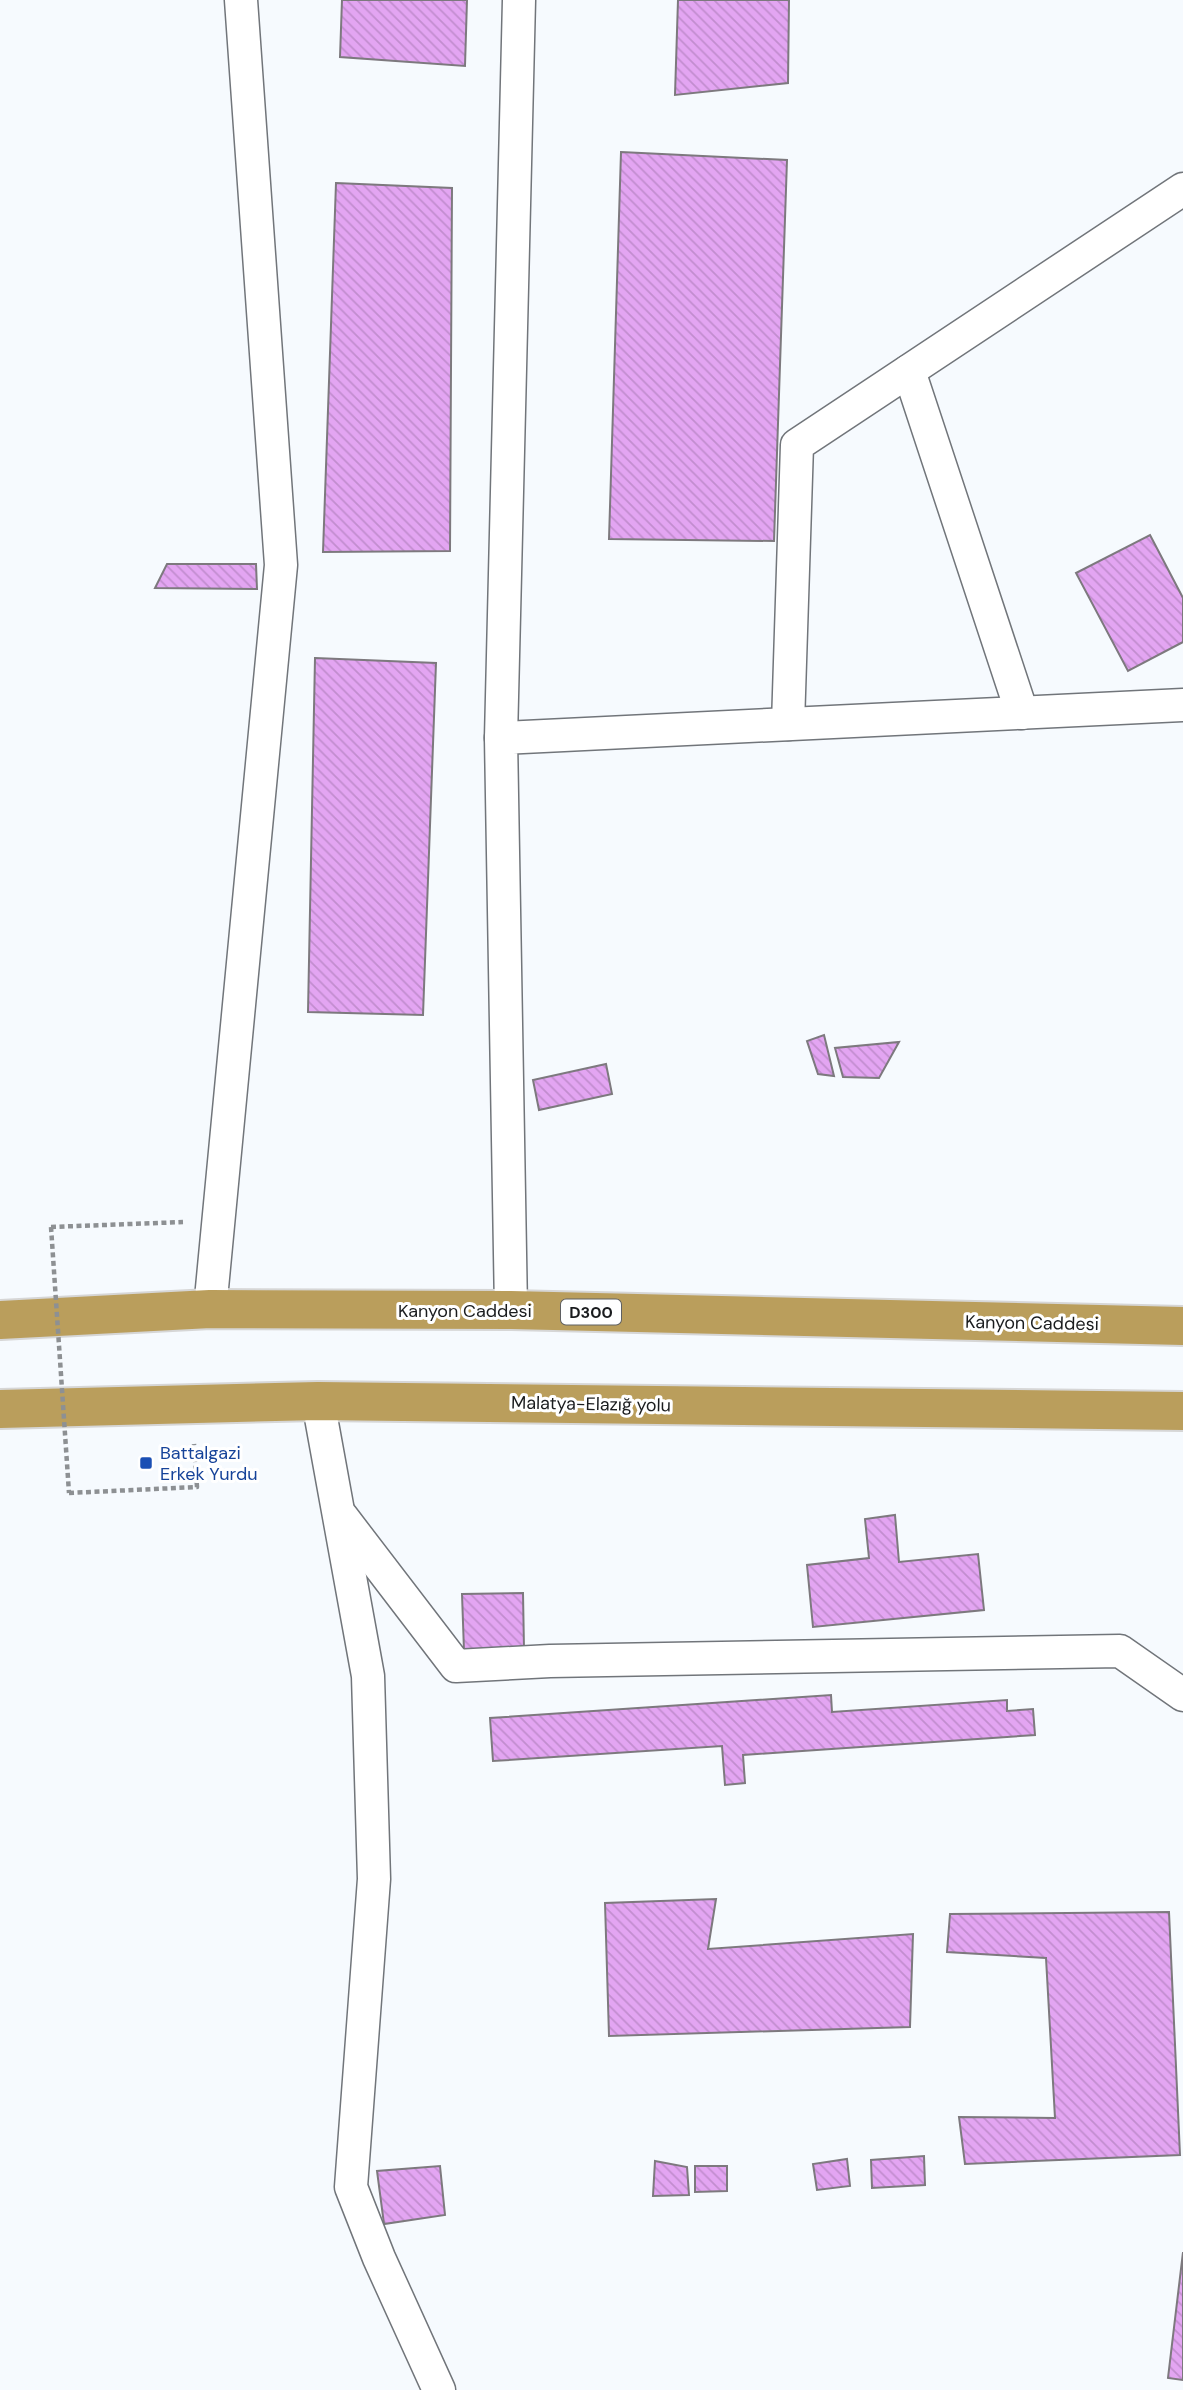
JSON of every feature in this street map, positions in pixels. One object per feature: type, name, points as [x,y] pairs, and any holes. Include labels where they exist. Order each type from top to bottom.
[{"type":"highway","name":"Kanyon Caddesi","points":[[0,1320],[210,1309],[510,1310],[1183,1326]]},
{"type":"highway","name":"Malatya-Elazığ yolu","points":[[0,1409],[318,1401],[1183,1412]]},
{"type":"street","points":[[210,1309],[281,565],[241,0]]},
{"type":"street","points":[[510,1310],[501,738],[519,0]]},
{"type":"street","points":[[788,724],[797,446],[1183,189]]},
{"type":"street","points":[[909,371],[1022,713]]},
{"type":"street","points":[[501,738],[1183,705]]},
{"type":"street","points":[[318,1401],[368,1676],[374,1879],[351,2187],[379,2258],[439,2390]]},
{"type":"street","points":[[339,1513],[456,1666],[550,1661],[1120,1651],[1183,1695]]},
{"type":"path","points":[[183,1222],[51,1227],[69,1493],[197,1487]]},
{"type":"building","points":[[342,0],[467,0],[465,66],[340,57]]},
{"type":"building","points":[[678,0],[789,0],[788,83],[675,95]]},
{"type":"building","points":[[621,152],[787,160],[774,541],[609,539]]},
{"type":"building","points":[[336,183],[452,188],[450,551],[323,552]]},
{"type":"building","points":[[1150,535],[1183,598],[1183,642],[1128,671],[1076,573]]},
{"type":"building","points":[[167,564],[256,564],[257,589],[155,588]]},
{"type":"building","points":[[315,658],[436,663],[423,1015],[308,1012]]},
{"type":"building","points":[[824,1035],[834,1076],[818,1074],[807,1041]]},
{"type":"building","points":[[899,1042],[879,1078],[843,1077],[835,1048]]},
{"type":"building","points":[[606,1064],[612,1094],[539,1110],[533,1080]]},
{"type":"building","points":[[895,1515],[899,1562],[978,1554],[984,1610],[813,1627],[807,1565],[869,1558],[865,1519]]},
{"type":"building","points":[[523,1593],[524,1649],[464,1651],[462,1594]]},
{"type":"building","points":[[831,1695],[832,1712],[1007,1700],[1007,1711],[1033,1709],[1035,1735],[743,1755],[745,1783],[725,1785],[722,1746],[493,1761],[490,1718]]},
{"type":"building","points":[[716,1899],[708,1949],[913,1934],[910,2027],[609,2036],[605,1903]]},
{"type":"building","points":[[1169,1912],[1180,2155],[965,2164],[959,2117],[1055,2118],[1046,1958],[947,1952],[950,1914]]},
{"type":"building","points":[[924,2156],[925,2185],[872,2188],[871,2160]]},
{"type":"building","points":[[847,2159],[850,2186],[817,2190],[813,2164]]},
{"type":"building","points":[[655,2161],[687,2167],[689,2195],[653,2196]]},
{"type":"building","points":[[440,2166],[445,2215],[384,2224],[377,2171]]},
{"type":"building","points":[[695,2166],[727,2166],[727,2191],[695,2192]]},
{"type":"building","points":[[1183,2252],[1183,2380],[1168,2378]]},
{"type":"place","name":"Battalgazi Erkek Yurdu","points":[[146,1463]]}]
